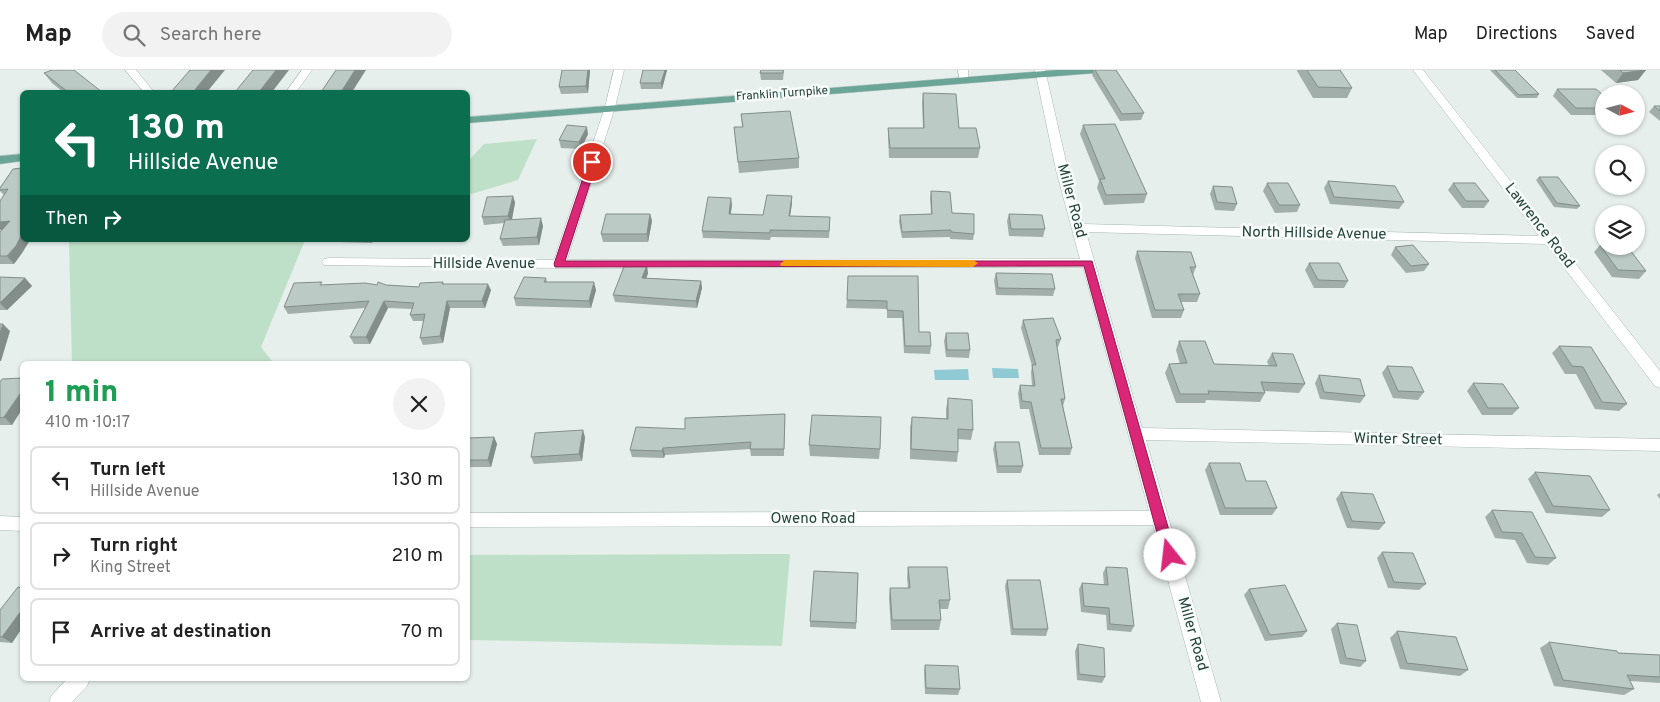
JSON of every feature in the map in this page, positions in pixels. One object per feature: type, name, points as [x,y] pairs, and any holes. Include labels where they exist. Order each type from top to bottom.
[{"type":"main road","name":"Franklin Turnpike","points":[[470,120],[963,75],[1096,70]]},
{"type":"main road","points":[[0,160],[20,158]]},
{"type":"street","points":[[130,70],[147,90]]},
{"type":"street","points":[[292,90],[307,70]]},
{"type":"street","points":[[559,264],[610,107],[619,70]]},
{"type":"street","name":"Lawrence Road","points":[[1418,70],[1660,382]]},
{"type":"street","name":"Miller Road","points":[[1040,72],[1062,170],[1211,702]]},
{"type":"street","name":"North Hillside Avenue","points":[[1078,228],[1550,240]]},
{"type":"street","name":"Hillside Avenue","points":[[329,262],[559,264],[1088,263]]},
{"type":"street","name":"Winter Street","points":[[1136,434],[1660,445]]},
{"type":"street","name":"Oweno Road","points":[[470,520],[1159,518]]},
{"type":"street","points":[[0,523],[20,524]]},
{"type":"street","points":[[59,702],[78,681]]},
{"type":"green space","points":[[537,139],[518,180],[470,194],[470,159],[484,144]]},
{"type":"green space","points":[[69,242],[304,242],[261,347],[272,361],[72,361]]},
{"type":"green space","points":[[790,554],[782,646],[470,640],[470,555]]},
{"type":"water","points":[[992,368],[1018,369],[1019,378],[993,378]]},
{"type":"water","points":[[968,369],[969,380],[935,380],[934,370]]},
{"type":"building","points":[[52,70],[74,70],[99,90],[65,90],[44,73]]},
{"type":"building","points":[[190,70],[211,70],[195,90],[173,90]]},
{"type":"building","points":[[253,70],[276,70],[261,90],[237,90]]},
{"type":"building","points":[[336,70],[355,70],[342,90],[322,90]]},
{"type":"building","points":[[562,70],[588,70],[586,86],[559,87]]},
{"type":"building","points":[[643,70],[665,70],[661,83],[640,83]]},
{"type":"building","points":[[761,70],[783,70],[783,73],[760,73]]},
{"type":"building","points":[[1095,70],[1116,70],[1144,113],[1122,114]]},
{"type":"building","points":[[1307,70],[1340,70],[1352,88],[1318,87]]},
{"type":"building","points":[[1495,70],[1515,70],[1539,94],[1519,95]]},
{"type":"building","points":[[1620,70],[1646,70],[1623,73]]},
{"type":"building","points":[[1557,89],[1595,89],[1595,108],[1576,108]]},
{"type":"building","points":[[923,93],[956,94],[959,128],[976,128],[980,148],[890,148],[888,128],[924,128]]},
{"type":"building","points":[[790,111],[799,158],[738,162],[734,127],[743,127],[741,114]]},
{"type":"building","points":[[1115,124],[1147,194],[1106,195],[1100,179],[1105,179],[1083,125]]},
{"type":"building","points":[[567,125],[587,127],[579,142],[559,140]]},
{"type":"building","points":[[20,168],[20,238],[7,256],[0,256],[0,232],[10,221],[0,222],[0,201],[8,189],[0,190],[0,188],[13,169]]},
{"type":"building","points":[[1539,177],[1558,177],[1580,206],[1557,203]]},
{"type":"building","points":[[1328,181],[1395,186],[1404,202],[1334,197]]},
{"type":"building","points":[[1267,183],[1288,183],[1300,205],[1279,205]]},
{"type":"building","points":[[1453,183],[1475,183],[1489,201],[1466,201]]},
{"type":"building","points":[[1213,186],[1232,187],[1237,204],[1217,202]]},
{"type":"building","points":[[931,191],[950,192],[952,213],[974,214],[974,234],[951,232],[951,230],[902,232],[900,215],[932,214]]},
{"type":"building","points":[[767,195],[792,196],[789,216],[830,217],[829,231],[770,230],[770,233],[702,231],[708,197],[731,198],[729,214],[763,215]]},
{"type":"building","points":[[513,196],[508,216],[482,217],[487,197]]},
{"type":"building","points":[[606,214],[650,214],[647,234],[601,234]]},
{"type":"building","points":[[1009,214],[1042,215],[1045,229],[1011,229]]},
{"type":"building","points":[[541,218],[537,237],[500,239],[505,220]]},
{"type":"building","points":[[1413,245],[1429,264],[1411,266],[1395,247]]},
{"type":"building","points":[[1137,251],[1191,252],[1196,267],[1190,267],[1200,294],[1178,294],[1184,310],[1155,310]]},
{"type":"building","points":[[1607,255],[1634,255],[1646,271],[1618,270]]},
{"type":"building","points":[[1309,263],[1339,263],[1348,281],[1318,280]]},
{"type":"building","points":[[625,264],[647,265],[642,278],[701,281],[696,301],[613,295]]},
{"type":"building","points":[[996,273],[1052,274],[1055,289],[998,288]]},
{"type":"building","points":[[848,276],[918,276],[919,332],[930,332],[931,346],[905,346],[903,311],[887,310],[887,301],[847,300]]},
{"type":"building","points":[[0,277],[25,278],[0,303]]},
{"type":"building","points":[[524,277],[546,278],[544,282],[594,282],[589,301],[514,298]]},
{"type":"building","points":[[322,282],[320,285],[365,283],[377,285],[378,282],[386,285],[419,287],[420,283],[443,282],[442,284],[488,284],[482,301],[447,301],[440,336],[420,338],[425,314],[410,315],[414,303],[384,301],[366,337],[350,337],[369,301],[284,307],[294,283]]},
{"type":"building","points":[[1053,318],[1061,339],[1056,340],[1065,399],[1061,399],[1072,448],[1041,448],[1031,402],[1022,401],[1020,385],[1035,386],[1032,365],[1036,365],[1023,320]]},
{"type":"building","points":[[946,333],[968,333],[970,350],[947,350]]},
{"type":"building","points":[[1179,341],[1205,341],[1214,364],[1277,366],[1272,353],[1293,354],[1305,384],[1261,382],[1265,393],[1208,391],[1209,394],[1180,394],[1169,364],[1187,363]]},
{"type":"building","points":[[1559,346],[1591,347],[1627,404],[1602,402],[1583,367],[1572,366]]},
{"type":"building","points":[[1387,366],[1412,367],[1424,392],[1398,391]]},
{"type":"building","points":[[1319,375],[1360,379],[1365,396],[1324,392]]},
{"type":"building","points":[[20,378],[20,394],[4,417],[0,418],[0,382],[2,379]]},
{"type":"building","points":[[1473,383],[1503,384],[1519,408],[1488,408]]},
{"type":"building","points":[[948,398],[972,400],[973,430],[958,429],[958,452],[911,449],[912,417],[948,419]]},
{"type":"building","points":[[785,414],[784,449],[750,449],[751,442],[663,448],[662,451],[630,450],[636,427],[685,429],[685,418]]},
{"type":"building","points":[[812,415],[881,417],[880,449],[809,445]]},
{"type":"building","points":[[583,430],[579,454],[531,457],[535,433]]},
{"type":"building","points":[[494,437],[488,460],[470,460],[470,438]]},
{"type":"building","points":[[995,442],[1019,442],[1023,466],[998,466]]},
{"type":"building","points":[[1209,463],[1240,463],[1246,481],[1266,481],[1277,508],[1225,508]]},
{"type":"building","points":[[1535,472],[1590,476],[1610,510],[1553,506]]},
{"type":"building","points":[[1341,492],[1373,494],[1385,523],[1352,521]]},
{"type":"building","points":[[1492,510],[1532,512],[1556,558],[1535,557],[1522,533],[1502,532]]},
{"type":"building","points":[[1382,552],[1413,553],[1426,584],[1394,582]]},
{"type":"building","points":[[908,567],[947,567],[950,600],[939,600],[941,620],[892,620],[890,588],[910,588]]},
{"type":"building","points":[[1106,567],[1127,568],[1134,626],[1110,624],[1109,608],[1084,606],[1082,583],[1108,585]]},
{"type":"building","points":[[814,571],[858,573],[856,623],[810,621]]},
{"type":"building","points":[[1007,580],[1040,580],[1048,629],[1013,629]]},
{"type":"building","points":[[1285,585],[1307,631],[1270,635],[1249,589]]},
{"type":"building","points":[[18,587],[20,588],[20,612],[2,637],[0,637],[0,610]]},
{"type":"building","points":[[1337,623],[1357,625],[1366,661],[1346,658]]},
{"type":"building","points":[[1397,631],[1456,637],[1468,670],[1407,663]]},
{"type":"building","points":[[1549,642],[1617,651],[1618,653],[1660,655],[1660,677],[1627,675],[1634,689],[1563,680]]},
{"type":"building","points":[[1078,644],[1104,648],[1105,677],[1079,674]]},
{"type":"building","points":[[925,665],[958,666],[960,689],[926,688]]},
{"type":"slow traffic","points":[[785,264],[973,263]]},
{"type":"route","points":[[592,162],[559,264],[1088,263],[1170,555]]}]
